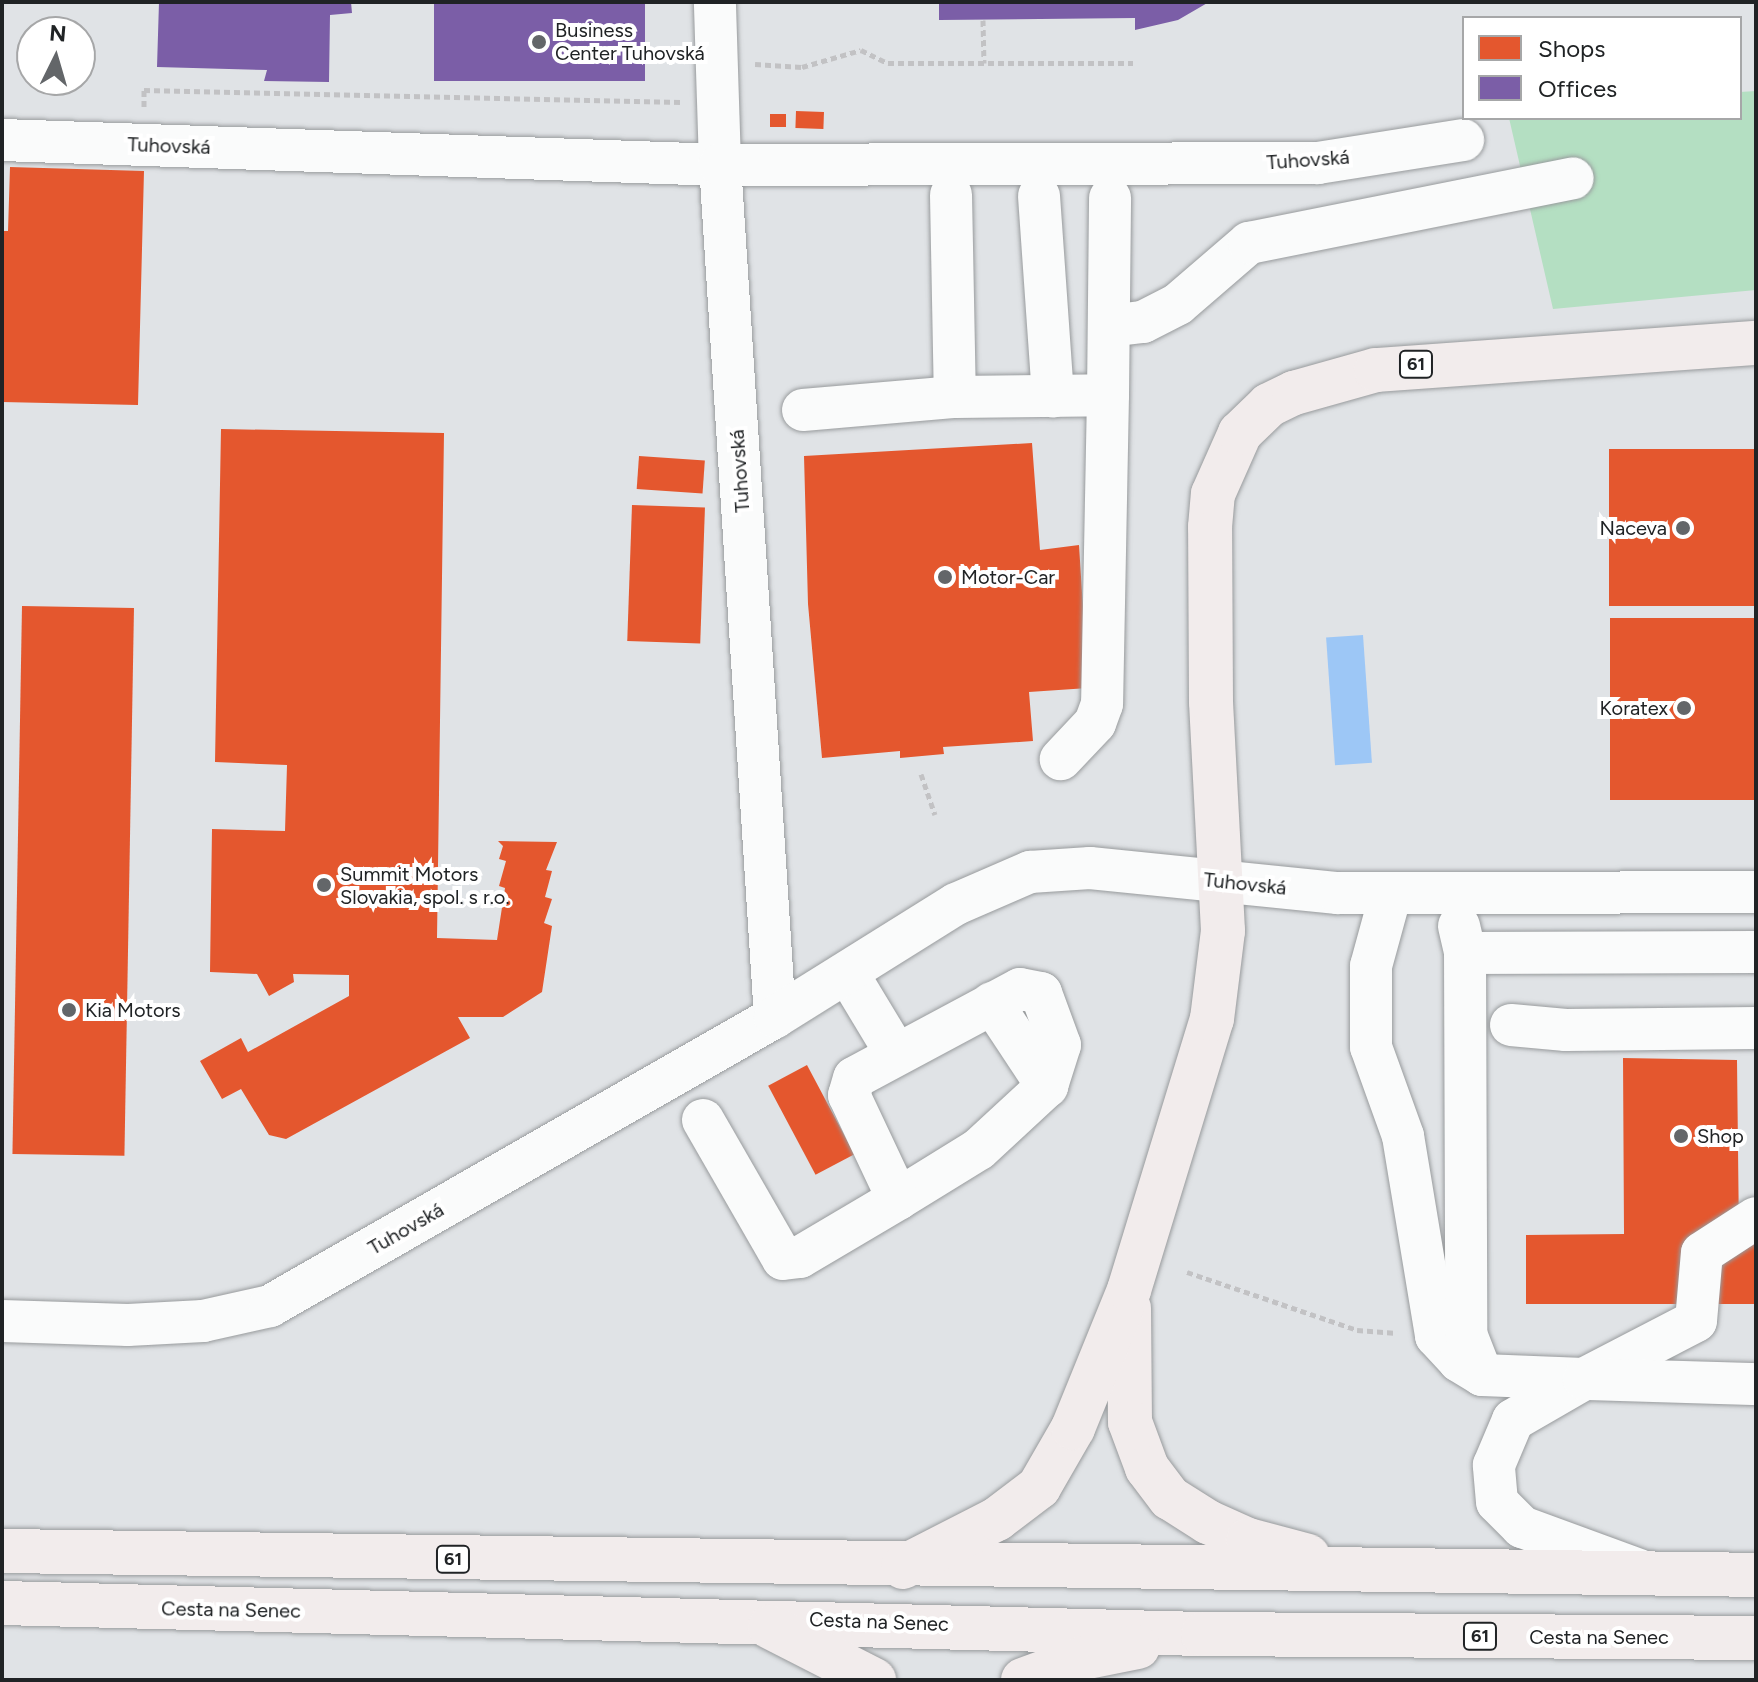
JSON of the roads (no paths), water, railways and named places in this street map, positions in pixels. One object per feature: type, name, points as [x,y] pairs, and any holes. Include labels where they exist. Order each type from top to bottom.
[{"type":"main road","name":"61","points":[[903,1567],[997,1519],[1039,1487],[1073,1428],[1129,1290],[1212,1019],[1223,931],[1210,527],[1221,473],[1249,424],[1294,393],[1376,370],[1756,343]]},
{"type":"main road","name":"61","points":[[1129,1290],[1130,1422],[1147,1468],[1170,1498],[1248,1540],[1370,1573]]},
{"type":"main road","name":"61","points":[[2,1551],[903,1567],[1756,1575]]},
{"type":"main road","name":"Cesta na Senec","points":[[2,1603],[749,1618],[1203,1634],[1756,1638]]},
{"type":"main road","name":"61","points":[[749,1618],[874,1680]]},
{"type":"main road","name":"61","points":[[1023,1680],[1083,1658],[1203,1634]]},
{"type":"street","points":[[715,2],[720,165]]},
{"type":"street","name":"Tuhovská","points":[[2,140],[720,165],[1318,163],[1463,140]]},
{"type":"street","name":"Tuhovská","points":[[720,165],[775,1017]]},
{"type":"street","points":[[1109,326],[1143,322],[1178,304],[1249,243],[1573,178]]},
{"type":"street","points":[[951,195],[955,397]]},
{"type":"street","points":[[1039,196],[1053,397]]},
{"type":"street","points":[[1061,759],[1095,723],[1102,704],[1110,198]]},
{"type":"street","points":[[803,410],[955,397],[1108,395]]},
{"type":"street","name":"Tuhovská","points":[[2,1321],[128,1325],[203,1321],[270,1306],[775,1017],[956,904],[1030,872],[1090,868],[1219,879],[1268,887],[1391,893],[1756,892]]},
{"type":"street","points":[[1391,893],[1371,966],[1371,1047],[1403,1136],[1436,1336],[1459,1361],[1482,1375],[1756,1384]]},
{"type":"street","points":[[1452,893],[1465,953],[1466,1334],[1482,1375]]},
{"type":"street","points":[[1465,953],[1756,952]]},
{"type":"street","points":[[848,974],[895,1052]]},
{"type":"street","points":[[703,1120],[783,1259],[800,1257],[898,1199],[979,1149],[1047,1086],[1060,1045],[1041,993],[1020,989],[895,1052],[854,1078],[849,1095],[898,1199]]},
{"type":"street","points":[[1511,1025],[1566,1030],[1756,1028]]},
{"type":"street","points":[[1655,1576],[1522,1527],[1497,1502],[1494,1465],[1513,1420],[1696,1321],[1702,1253],[1756,1218]]},
{"type":"water","points":[[1363,635],[1372,763],[1335,765],[1326,638]]},
{"type":"place","name":"Business Center Tuhovská","points":[[539,42]]},
{"type":"place","name":"Naceva","points":[[1683,528]]},
{"type":"place","name":"Motor-Car","points":[[945,577]]},
{"type":"place","name":"Koratex","points":[[1684,708]]},
{"type":"place","name":"Summit Motors Slovakia, spol. s r.o.","points":[[324,885]]},
{"type":"place","name":"Kia Motors","points":[[69,1010]]},
{"type":"place","name":"Shop","points":[[1681,1136]]}]
